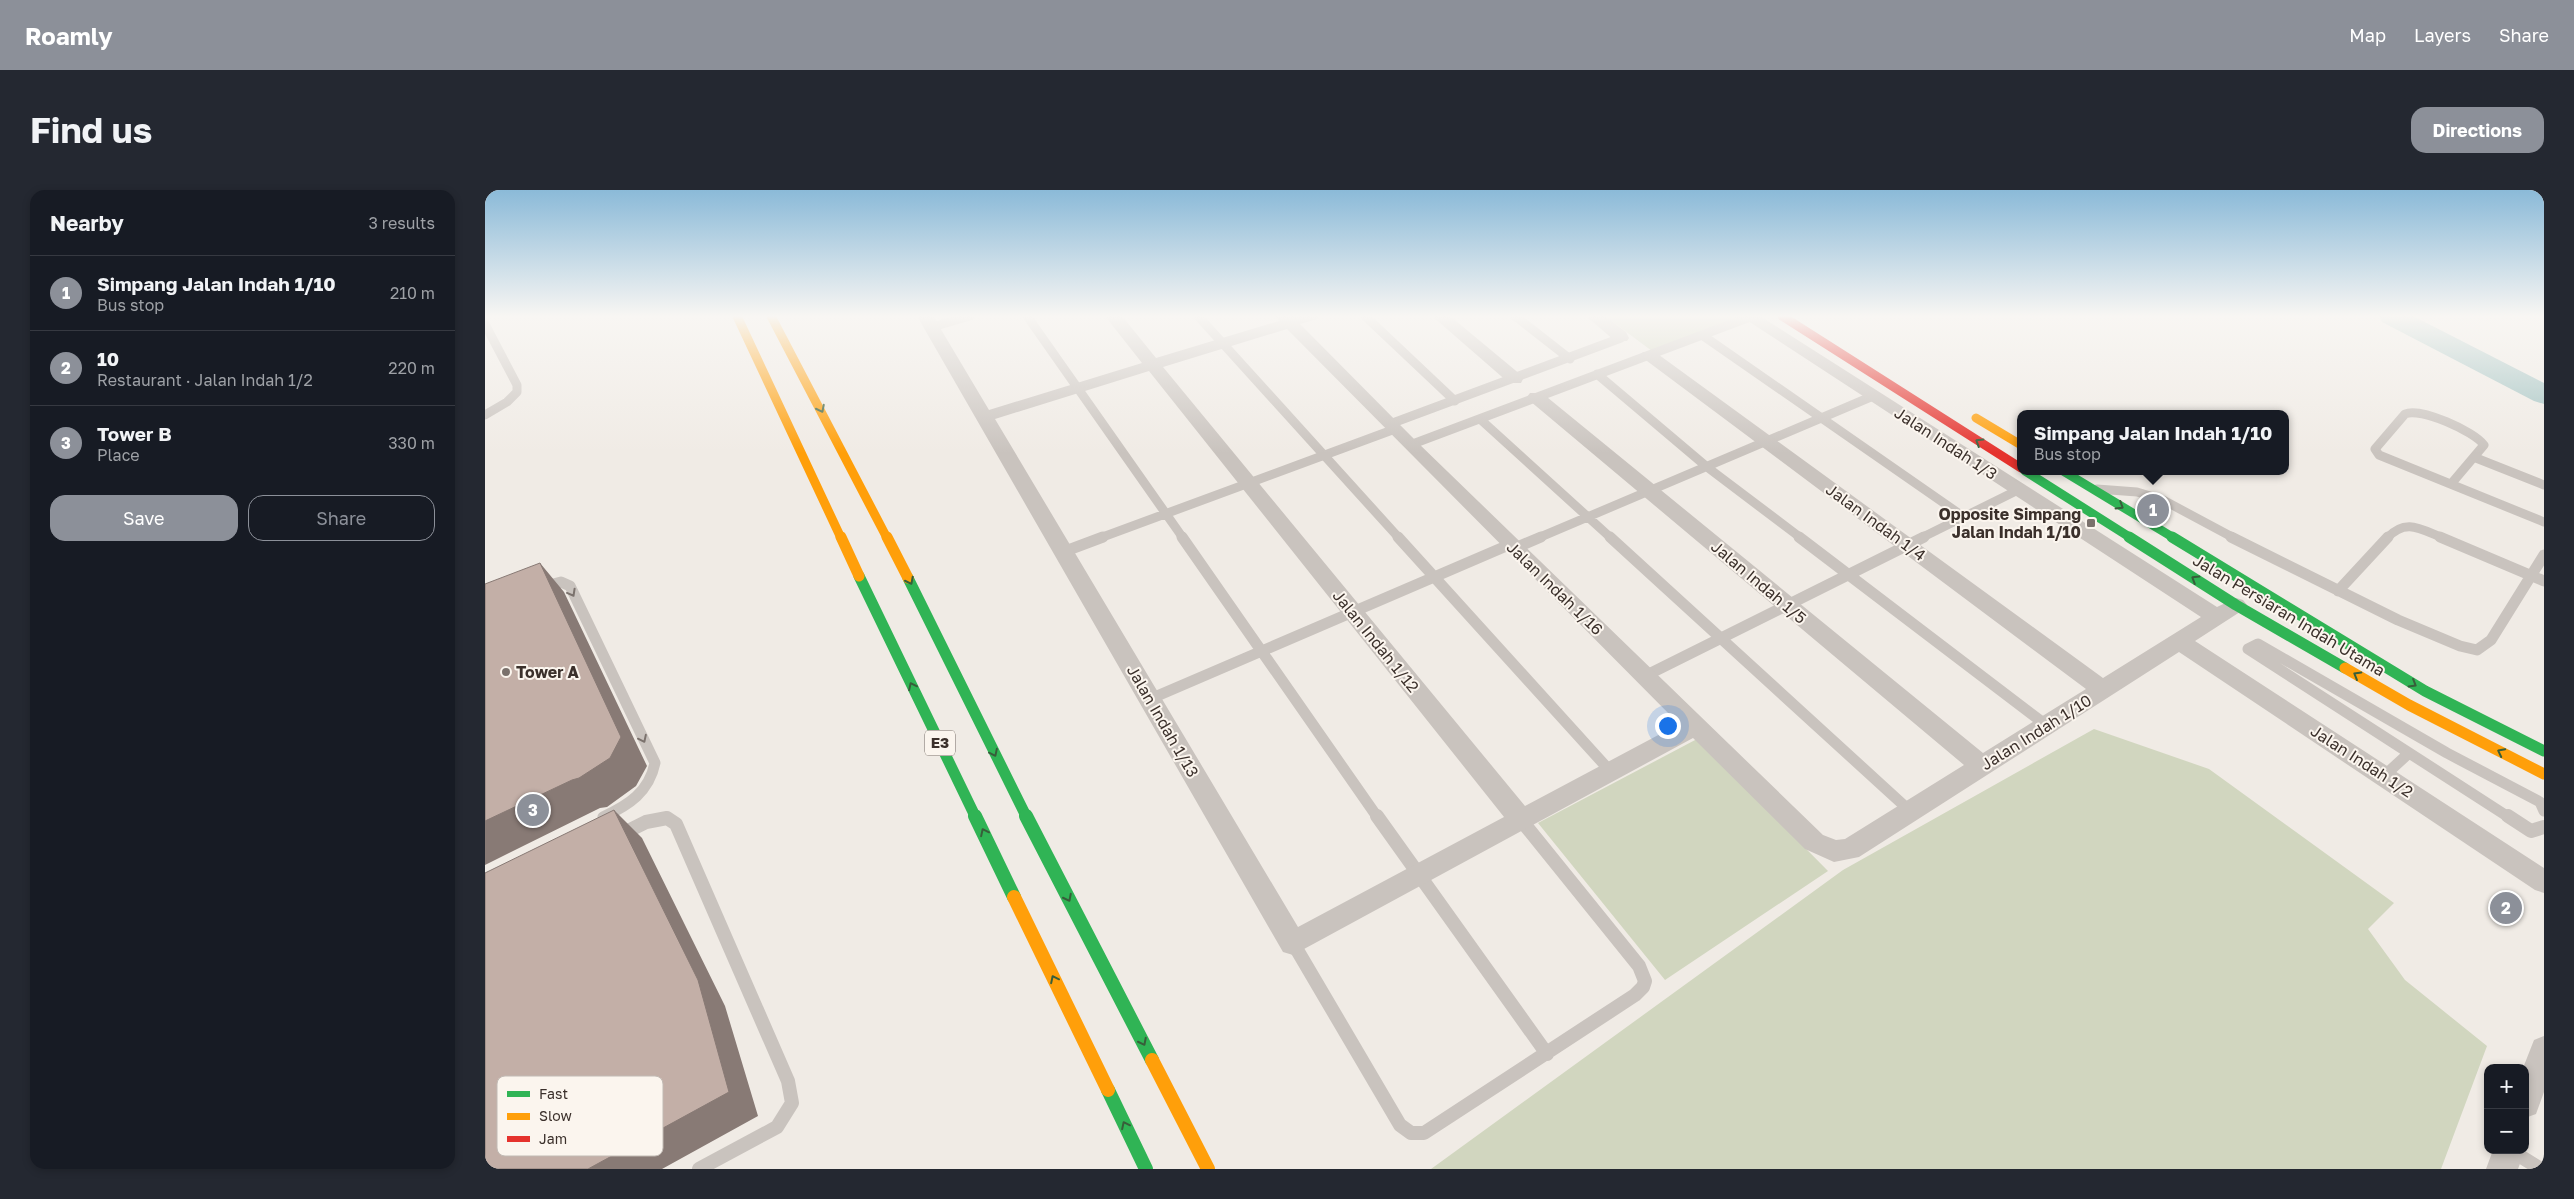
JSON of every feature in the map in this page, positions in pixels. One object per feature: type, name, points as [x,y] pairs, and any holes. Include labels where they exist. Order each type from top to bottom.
[{"type":"main road","name":"E3","points":[[759,362],[884,628],[1146,1169]]},
{"type":"main road","points":[[796,362],[892,545],[1004,774],[1208,1169]]},
{"type":"main road","points":[[1854,362],[2017,465]]},
{"type":"main road","points":[[1962,409],[2017,443]]},
{"type":"main road","name":"Jalan Persiaran Indah Utama","points":[[2032,475],[2235,595],[2409,705],[2544,774]]},
{"type":"main road","name":"Jalan Persiaran Indah Utama","points":[[2070,475],[2425,691],[2544,751]]},
{"type":"main road","points":[[2198,554],[2235,595],[2311,623]]},
{"type":"street","name":"Jalan Indah 1/13","points":[[952,362],[1293,942]]},
{"type":"street","name":"Jalan Indah 1/12","points":[[1150,362],[1521,820]]},
{"type":"street","points":[[984,417],[1164,362]]},
{"type":"street","name":"Jalan Indah 1/16","points":[[1327,362],[1814,842],[1834,851]]},
{"type":"street","points":[[1495,362],[1515,378]]},
{"type":"street","name":"Jalan Indah 1/4","points":[[1658,362],[2103,690]]},
{"type":"street","name":"Jalan Indah 1/3","points":[[1820,362],[2217,617]]},
{"type":"street","name":"Jalan Indah 1/5","points":[[1536,397],[1981,766]]},
{"type":"street","name":"Jalan Indah 1/10","points":[[1834,851],[1850,849],[2103,690],[2217,617],[2235,595]]},
{"type":"street","name":"Jalan Indah 1/2","points":[[2179,641],[2544,882]]},
{"type":"street","points":[[1293,942],[1696,726]]},
{"type":"street","points":[[2529,1092],[2544,1050]]},
{"type":"street","points":[[2502,1169],[2508,1154]]},
{"type":"lane","points":[[485,415],[507,402],[517,392],[517,385],[504,362]]},
{"type":"lane","points":[[1060,362],[1418,875],[1547,1054]]},
{"type":"lane","points":[[1238,362],[1611,772]]},
{"type":"lane","points":[[1414,362],[1455,400]]},
{"type":"lane","points":[[1063,552],[1323,456],[1455,400],[1561,362]]},
{"type":"lane","points":[[1410,445],[1631,362]]},
{"type":"lane","points":[[1741,362],[1964,517]]},
{"type":"lane","points":[[1597,374],[1707,467],[2046,726]]},
{"type":"lane","points":[[1150,699],[1433,578],[1650,491],[1873,396]]},
{"type":"lane","points":[[2451,484],[2476,458],[2484,445],[2482,440],[2474,434],[2411,411],[2405,414],[2375,449],[2379,455],[2544,522]]},
{"type":"lane","points":[[1480,419],[1910,811]]},
{"type":"lane","points":[[2476,458],[2544,485]]},
{"type":"lane","points":[[2091,488],[2137,492],[2163,500],[2266,556],[2338,591],[2459,646],[2477,650],[2491,640],[2544,555]]},
{"type":"lane","points":[[1645,676],[2018,490]]},
{"type":"lane","points":[[2338,591],[2397,528],[2406,526],[2418,528],[2544,581]]},
{"type":"lane","points":[[527,595],[544,586],[561,582],[570,586],[655,763],[653,775],[644,792],[629,804],[595,821]]},
{"type":"lane","points":[[2544,811],[2540,802],[2447,753],[2258,644],[2248,649],[2531,831],[2544,827]]},
{"type":"lane","points":[[2385,776],[2409,753]]},
{"type":"lane","points":[[604,843],[646,822],[667,818],[676,824],[787,1081],[792,1103],[777,1127],[699,1169]]},
{"type":"lane","name":"Jalan Indah 1/12","points":[[1521,820],[1639,966],[1645,980],[1643,987],[1635,995],[1547,1054]]},
{"type":"lane","name":"Jalan Indah 1/13","points":[[1293,942],[1400,1125],[1407,1132],[1415,1135],[1424,1133],[1547,1054]]},
{"type":"lane","points":[[2516,1154],[2541,1169]]},
{"type":"green space","points":[[2094,729],[2209,769],[2394,903],[2368,929],[2405,980],[2487,1046],[2441,1169],[1431,1169],[1843,870]]},
{"type":"green space","points":[[1697,739],[1828,871],[1665,980],[1538,823]]},
{"type":"building","points":[[540,563],[621,737],[610,758],[579,778],[485,821],[485,584]]},
{"type":"building","points":[[614,810],[698,980],[729,1092],[663,1128],[663,1076],[497,1076],[497,1156],[612,1156],[588,1169],[485,1169],[485,873]]},
{"type":"waterway","points":[[2480,362],[2544,395]]},
{"type":"traffic: fast","points":[[2031,475],[2236,605],[2345,668]]},
{"type":"traffic: fast","points":[[2070,475],[2425,691],[2544,751]]},
{"type":"traffic: fast","points":[[859,576],[1014,897]]},
{"type":"traffic: fast","points":[[908,578],[1004,774],[1152,1060]]},
{"type":"traffic: fast","points":[[1108,1090],[1146,1169]]},
{"type":"traffic: slow","points":[[758,362],[859,576]]},
{"type":"traffic: slow","points":[[795,362],[908,578]]},
{"type":"traffic: slow","points":[[1976,418],[2017,443]]},
{"type":"traffic: slow","points":[[2345,668],[2409,705],[2544,774]]},
{"type":"traffic: slow","points":[[1014,897],[1108,1090]]},
{"type":"traffic: slow","points":[[1152,1060],[1208,1169]]},
{"type":"traffic: jam","points":[[1854,362],[2017,465]]},
{"type":"place","name":"Simpang Jalan Indah 1/10","points":[[2153,510]]},
{"type":"place","name":"Opposite Simpang Jalan Indah 1/10","points":[[2091,523]]},
{"type":"place","name":"Tower A","points":[[506,672]]},
{"type":"place","name":"Tower B","points":[[533,810]]},
{"type":"place","name":"10","points":[[2506,908]]}]
